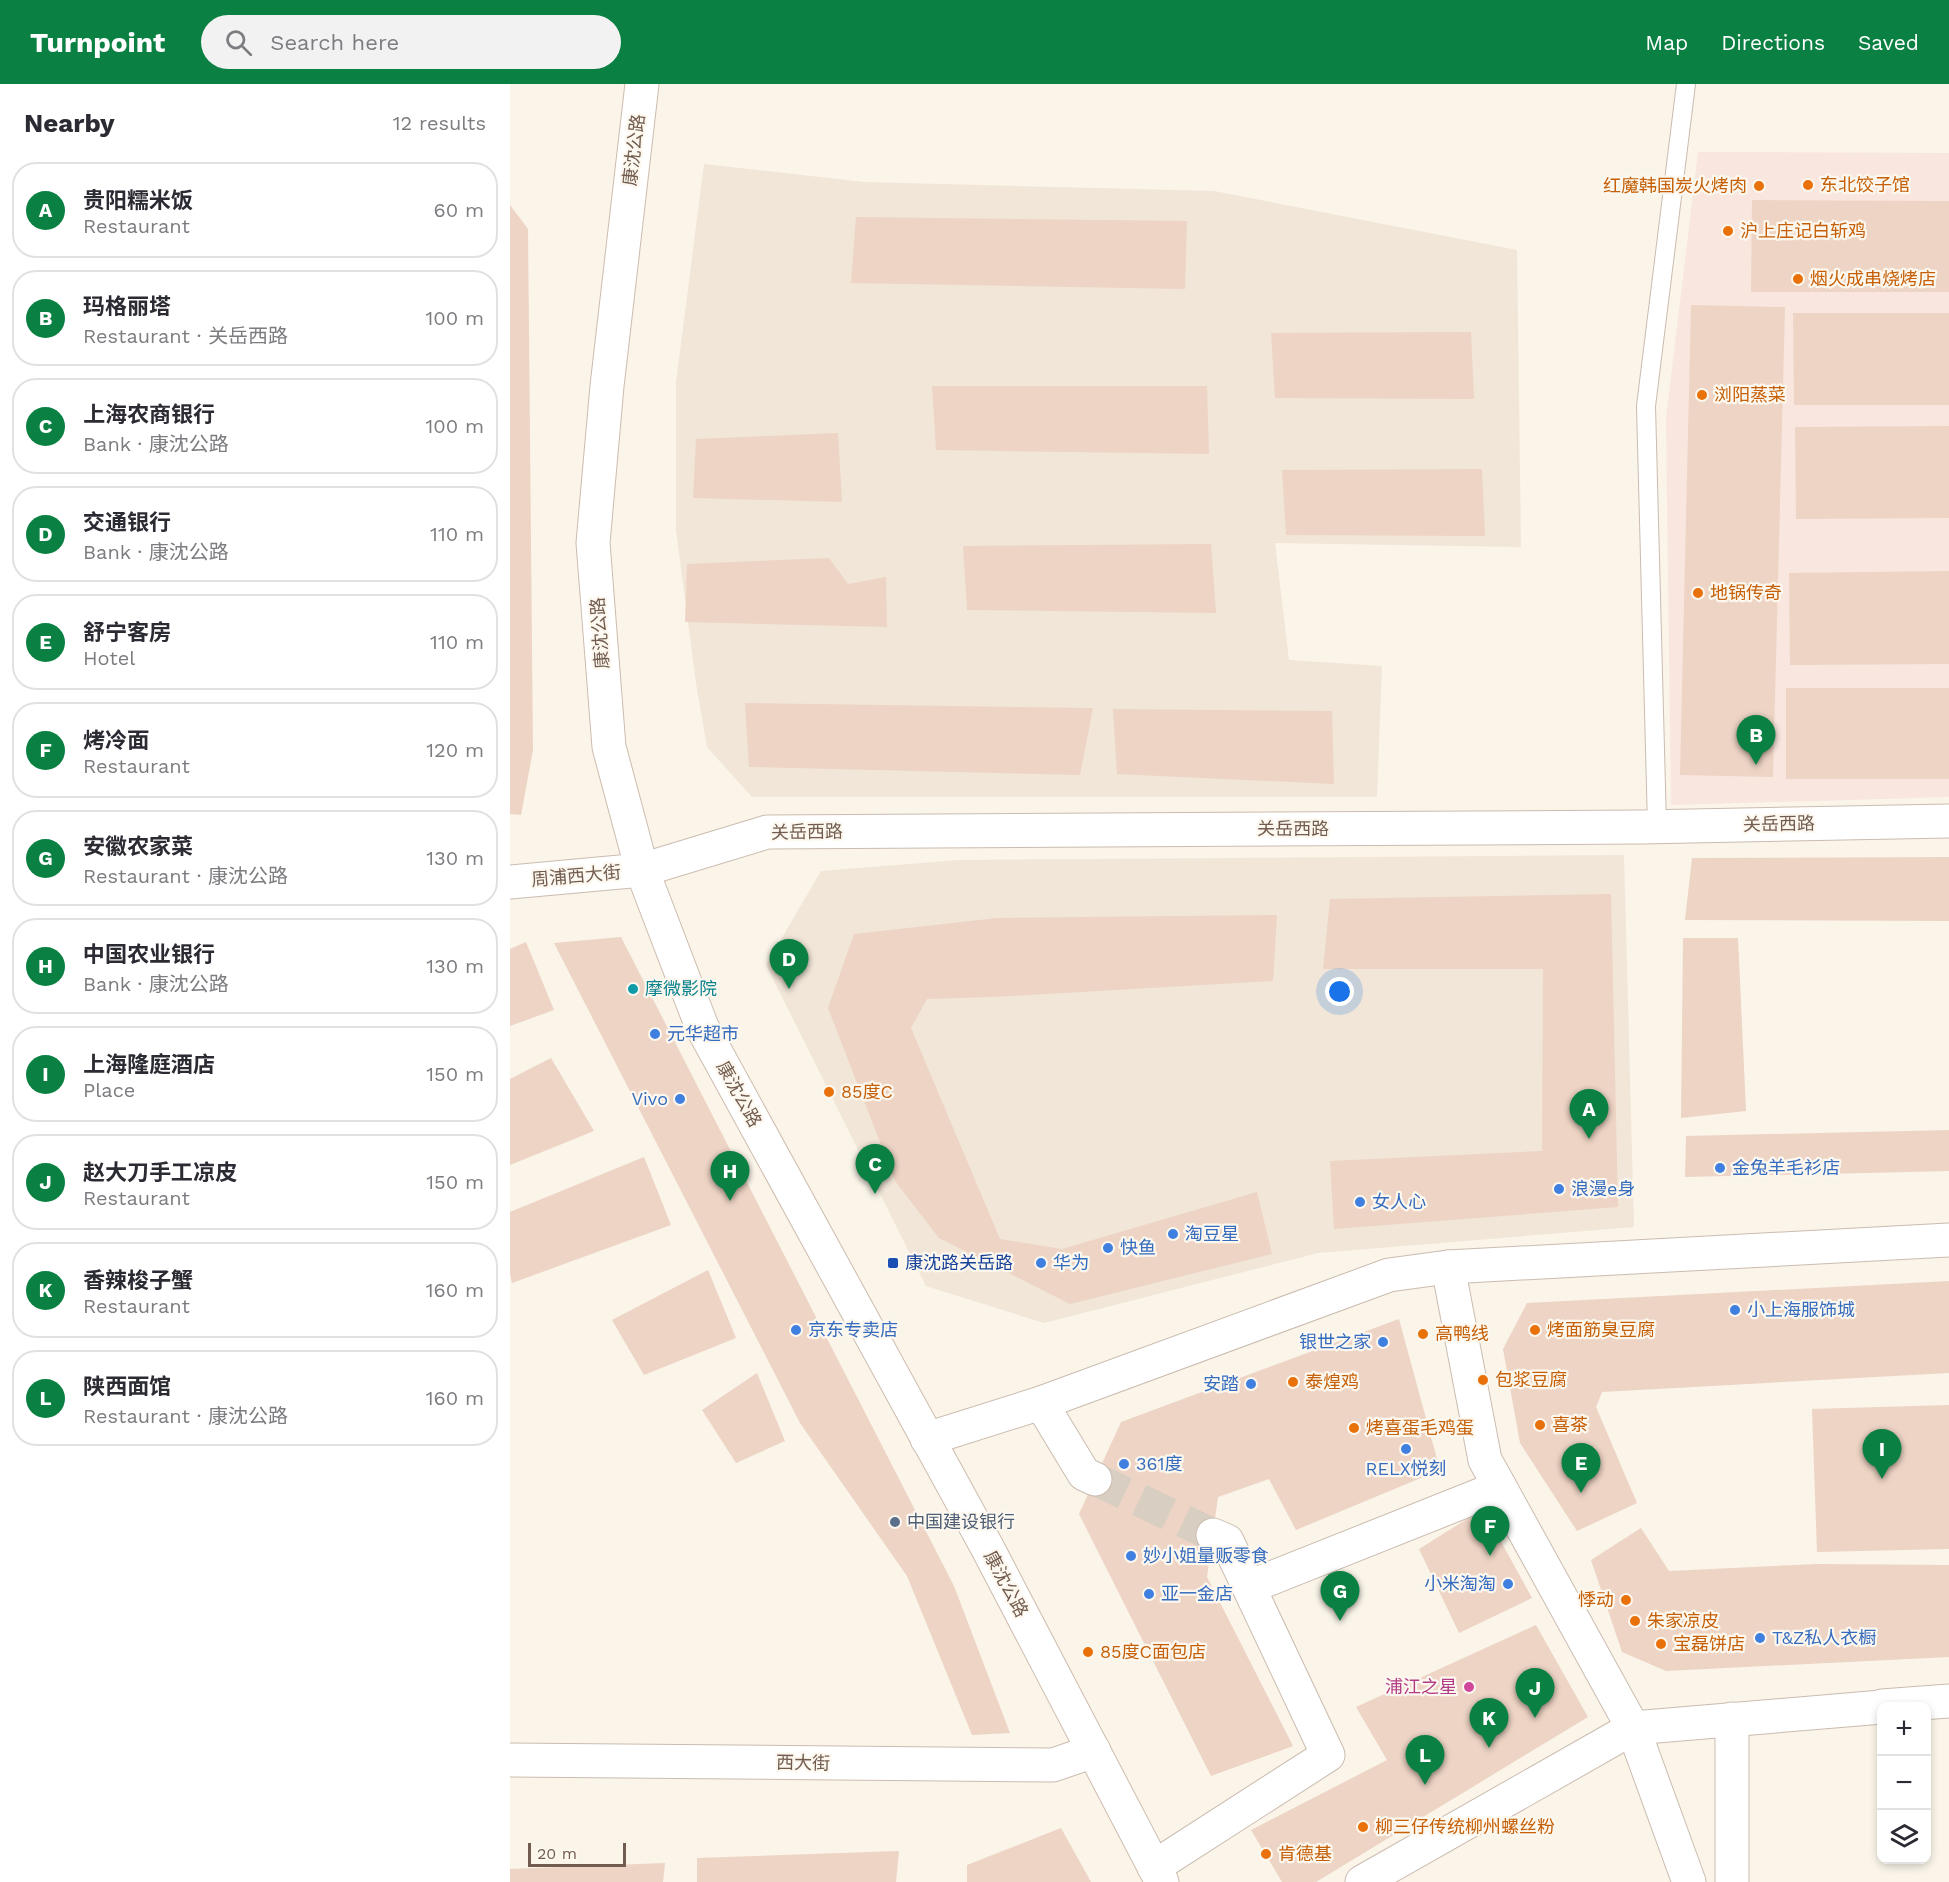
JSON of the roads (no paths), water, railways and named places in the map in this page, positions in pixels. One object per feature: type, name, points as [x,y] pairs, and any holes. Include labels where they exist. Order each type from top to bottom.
[{"type":"street","name":"康沈公路","points":[[642,84],[607,386],[593,543],[609,747],[642,870],[702,1027],[927,1439],[1158,1874]]},
{"type":"street","name":"关岳西路","points":[[642,870],[767,832],[1657,826],[1949,821]]},
{"type":"street","name":"周浦西大街","points":[[510,882],[642,870]]},
{"type":"street","points":[[927,1439],[1041,1403],[1389,1275],[1448,1267],[1949,1240]]},
{"type":"street","points":[[1448,1267],[1485,1460],[1633,1728],[1689,1882]]},
{"type":"street","points":[[1041,1403],[1084,1474],[1095,1479]]},
{"type":"street","points":[[1249,1587],[1500,1487]]},
{"type":"street","points":[[1158,1874],[1328,1755],[1227,1541],[1213,1535]]},
{"type":"street","points":[[1931,1703],[1949,1701]]},
{"type":"street","points":[[1362,1882],[1633,1728],[1877,1707]]},
{"type":"street","points":[[1732,1719],[1732,1882]]},
{"type":"street","name":"西大街","points":[[510,1760],[1053,1765],[1094,1751]]},
{"type":"lane","points":[[1657,826],[1646,406],[1686,84]]},
{"type":"tunnel","points":[[1095,1479],[1213,1535]]},
{"type":"place","name":"东北饺子馆","points":[[1808,185]]},
{"type":"place","name":"红魔韩国炭火烤肉","points":[[1759,186]]},
{"type":"place","name":"沪上庄记白斩鸡","points":[[1728,231]]},
{"type":"place","name":"烟火成串烧烤店","points":[[1798,279]]},
{"type":"place","name":"浏阳蒸菜","points":[[1702,395]]},
{"type":"place","name":"地锅传奇","points":[[1698,593]]},
{"type":"place","name":"玛格丽塔","points":[[1756,765]]},
{"type":"place","name":"摩微影院","points":[[633,989]]},
{"type":"place","name":"交通银行","points":[[789,989]]},
{"type":"place","name":"元华超市","points":[[655,1034]]},
{"type":"place","name":"85度C","points":[[829,1092]]},
{"type":"place","name":"Vivo","points":[[680,1099]]},
{"type":"place","name":"贵阳糯米饭","points":[[1589,1139]]},
{"type":"place","name":"金兔羊毛衫店","points":[[1720,1168]]},
{"type":"place","name":"浪漫e身","points":[[1559,1189]]},
{"type":"place","name":"上海农商银行","points":[[875,1194]]},
{"type":"place","name":"中国农业银行","points":[[730,1201]]},
{"type":"place","name":"女人心","points":[[1360,1202]]},
{"type":"place","name":"淘豆星","points":[[1173,1234]]},
{"type":"place","name":"快鱼","points":[[1108,1248]]},
{"type":"place","name":"康沈路关岳路","points":[[893,1263]]},
{"type":"place","name":"华为","points":[[1041,1263]]},
{"type":"place","name":"小上海服饰城","points":[[1735,1310]]},
{"type":"place","name":"京东专卖店","points":[[796,1330]]},
{"type":"place","name":"烤面筋臭豆腐","points":[[1535,1330]]},
{"type":"place","name":"高鸭线","points":[[1423,1334]]},
{"type":"place","name":"银世之家","points":[[1383,1342]]},
{"type":"place","name":"包浆豆腐","points":[[1483,1380]]},
{"type":"place","name":"泰煌鸡","points":[[1293,1382]]},
{"type":"place","name":"安踏","points":[[1251,1384]]},
{"type":"place","name":"喜茶","points":[[1540,1425]]},
{"type":"place","name":"烤喜蛋毛鸡蛋","points":[[1354,1428]]},
{"type":"place","name":"RELX悦刻","points":[[1406,1449]]},
{"type":"place","name":"361度","points":[[1124,1464]]},
{"type":"place","name":"上海隆庭酒店","points":[[1882,1479]]},
{"type":"place","name":"舒宁客房","points":[[1581,1493]]},
{"type":"place","name":"中国建设银行","points":[[895,1522]]},
{"type":"place","name":"妙小姐量贩零食","points":[[1131,1556]]},
{"type":"place","name":"烤冷面","points":[[1490,1556]]},
{"type":"place","name":"小米淘淘","points":[[1508,1584]]},
{"type":"place","name":"亚一金店","points":[[1149,1594]]},
{"type":"place","name":"悸动","points":[[1626,1600]]},
{"type":"place","name":"安徽农家菜","points":[[1340,1621]]},
{"type":"place","name":"朱家凉皮","points":[[1635,1621]]},
{"type":"place","name":"T&Z私人衣橱","points":[[1760,1638]]},
{"type":"place","name":"宝磊饼店","points":[[1661,1644]]},
{"type":"place","name":"85度C面包店","points":[[1088,1652]]},
{"type":"place","name":"浦江之星","points":[[1469,1687]]},
{"type":"place","name":"赵大刀手工凉皮","points":[[1535,1718]]},
{"type":"place","name":"香辣梭子蟹","points":[[1489,1748]]},
{"type":"place","name":"陕西面馆","points":[[1425,1785]]},
{"type":"place","name":"柳三仔传统柳州螺丝粉","points":[[1363,1827]]},
{"type":"place","name":"肯德基","points":[[1266,1854]]}]
